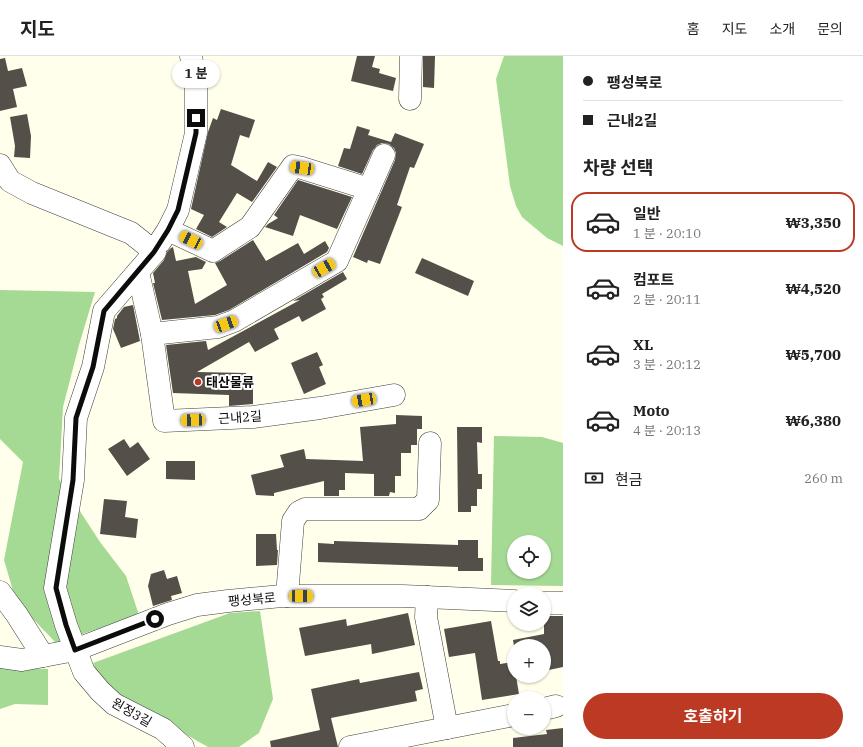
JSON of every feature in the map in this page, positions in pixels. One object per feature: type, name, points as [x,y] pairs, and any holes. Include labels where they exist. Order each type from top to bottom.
[{"type":"street","points":[[75,650],[66,625],[56,588],[73,480],[76,418],[93,367],[104,311],[154,252],[168,230],[178,210],[196,133],[196,88],[191,56]]},
{"type":"street","points":[[410,99],[411,56]]},
{"type":"street","points":[[152,334],[218,327],[234,321],[337,261],[384,155]]},
{"type":"street","points":[[0,165],[10,181],[32,193],[131,233],[154,252]]},
{"type":"street","points":[[168,230],[213,251],[250,226],[292,166],[369,189]]},
{"type":"street","name":"근내2길","points":[[138,272],[152,334],[164,421],[253,418],[394,395]]},
{"type":"street","points":[[287,596],[293,521],[298,512],[305,509],[419,509],[428,500],[430,443]]},
{"type":"street","points":[[0,592],[17,615],[43,656]]},
{"type":"street","name":"팽성북로","points":[[0,657],[22,660],[75,650],[168,614],[197,605],[228,601],[287,596],[507,601]]},
{"type":"street","points":[[427,598],[426,617],[447,728]]},
{"type":"street","points":[[551,603],[563,604]]},
{"type":"street","name":"원정3길","points":[[75,650],[84,672],[100,691],[114,704],[163,729],[183,747]]},
{"type":"street","points":[[350,747],[507,715]]},
{"type":"green space","points":[[504,56],[563,56],[563,246],[547,238],[522,217],[516,206],[510,186],[496,79]]},
{"type":"green space","points":[[0,290],[95,292],[79,345],[63,407],[59,479],[100,542],[126,576],[139,615],[56,643],[16,601],[4,560],[23,462],[0,439]]},
{"type":"green space","points":[[494,436],[542,437],[563,443],[563,586],[491,585]]},
{"type":"green space","points":[[260,611],[273,699],[259,733],[239,747],[208,747],[105,689],[93,663],[230,613]]},
{"type":"green space","points":[[0,667],[48,669],[48,705],[15,704],[0,709]]},
{"type":"building","points":[[357,56],[375,56],[372,67],[380,69],[379,73],[396,78],[393,91],[351,81]]},
{"type":"building","points":[[423,56],[435,56],[434,88],[423,87]]},
{"type":"building","points":[[5,58],[8,71],[22,68],[27,86],[13,89],[17,107],[0,111],[0,59]]},
{"type":"building","points":[[221,109],[255,120],[249,138],[240,135],[231,165],[257,181],[268,162],[277,167],[252,202],[237,193],[219,222],[227,227],[212,237],[196,229],[204,215],[191,209],[208,132],[213,118],[217,120]]},
{"type":"building","points":[[27,114],[31,136],[30,158],[14,157],[15,146],[10,117]]},
{"type":"building","points":[[357,126],[370,130],[368,135],[391,142],[395,133],[424,144],[414,168],[410,167],[397,205],[402,207],[380,264],[368,260],[367,263],[353,257],[395,160],[396,153],[394,148],[389,144],[382,143],[377,145],[373,150],[362,174],[338,166],[344,148],[350,149]]},
{"type":"building","points":[[298,180],[352,197],[337,229],[300,215],[293,236],[265,227],[278,218],[274,215]]},
{"type":"building","points":[[253,240],[266,261],[298,243],[304,254],[325,241],[329,248],[327,252],[229,310],[215,315],[162,320],[153,283],[155,283],[153,273],[164,260],[167,252],[171,248],[173,247],[176,261],[196,257],[206,262],[202,269],[188,271],[195,304],[227,285],[215,263]]},
{"type":"building","points":[[422,258],[474,281],[468,296],[415,273]]},
{"type":"building","points":[[343,272],[347,279],[322,294],[324,297],[321,299],[326,309],[302,322],[299,316],[274,329],[279,339],[255,352],[249,342],[197,372],[246,373],[245,388],[253,388],[253,404],[229,406],[229,395],[173,393],[166,345],[206,341],[208,350],[300,300],[293,301]]},
{"type":"building","points":[[133,305],[140,341],[121,348],[113,329],[115,319],[124,307]]},
{"type":"building","points":[[317,352],[323,365],[319,367],[326,384],[304,394],[291,363]]},
{"type":"building","points":[[396,415],[422,416],[422,429],[417,429],[417,445],[411,445],[411,453],[401,453],[401,476],[395,476],[395,493],[390,492],[389,496],[374,496],[374,474],[345,473],[345,490],[339,490],[339,496],[324,496],[324,481],[274,493],[274,496],[256,495],[251,475],[284,467],[280,455],[304,449],[306,459],[363,461],[360,427],[396,424]]},
{"type":"building","points":[[457,427],[482,427],[482,443],[477,442],[478,474],[482,474],[482,489],[477,489],[477,506],[471,506],[471,512],[458,512]]},
{"type":"building","points":[[124,439],[130,448],[138,442],[150,459],[127,476],[108,449]]},
{"type":"building","points":[[166,461],[195,461],[195,480],[166,479]]},
{"type":"building","points":[[104,499],[127,501],[125,517],[138,519],[136,538],[100,534]]},
{"type":"building","points":[[256,534],[276,534],[278,550],[277,565],[256,566]]},
{"type":"building","points":[[458,540],[478,540],[478,558],[483,558],[483,571],[458,571],[458,567],[318,562],[318,543],[334,544],[334,541],[458,545]]},
{"type":"building","points":[[164,570],[167,579],[177,576],[182,593],[171,596],[172,600],[153,606],[148,586],[151,574]]},
{"type":"building","points":[[408,613],[415,645],[372,654],[371,644],[305,656],[299,628],[346,619],[347,626]]},
{"type":"building","points":[[551,616],[563,616],[563,667],[551,670],[551,639],[518,639],[544,634],[544,631],[551,631]]},
{"type":"building","points":[[491,621],[498,661],[500,661],[500,664],[507,663],[507,683],[517,683],[518,691],[507,691],[507,696],[482,700],[475,653],[449,657],[444,629]]},
{"type":"building","points":[[419,672],[423,689],[415,691],[417,701],[331,718],[338,747],[271,747],[270,741],[320,730],[311,689],[359,679],[360,683]]},
{"type":"building","points":[[563,728],[563,747],[513,747],[513,738],[551,735],[551,729]]},
{"type":"place","name":"태산물류","points":[[198,382]]},
{"type":"route","points":[[155,619],[75,650],[66,625],[56,588],[73,480],[76,418],[93,367],[104,311],[154,252],[168,230],[178,210],[196,133],[196,118]]}]
